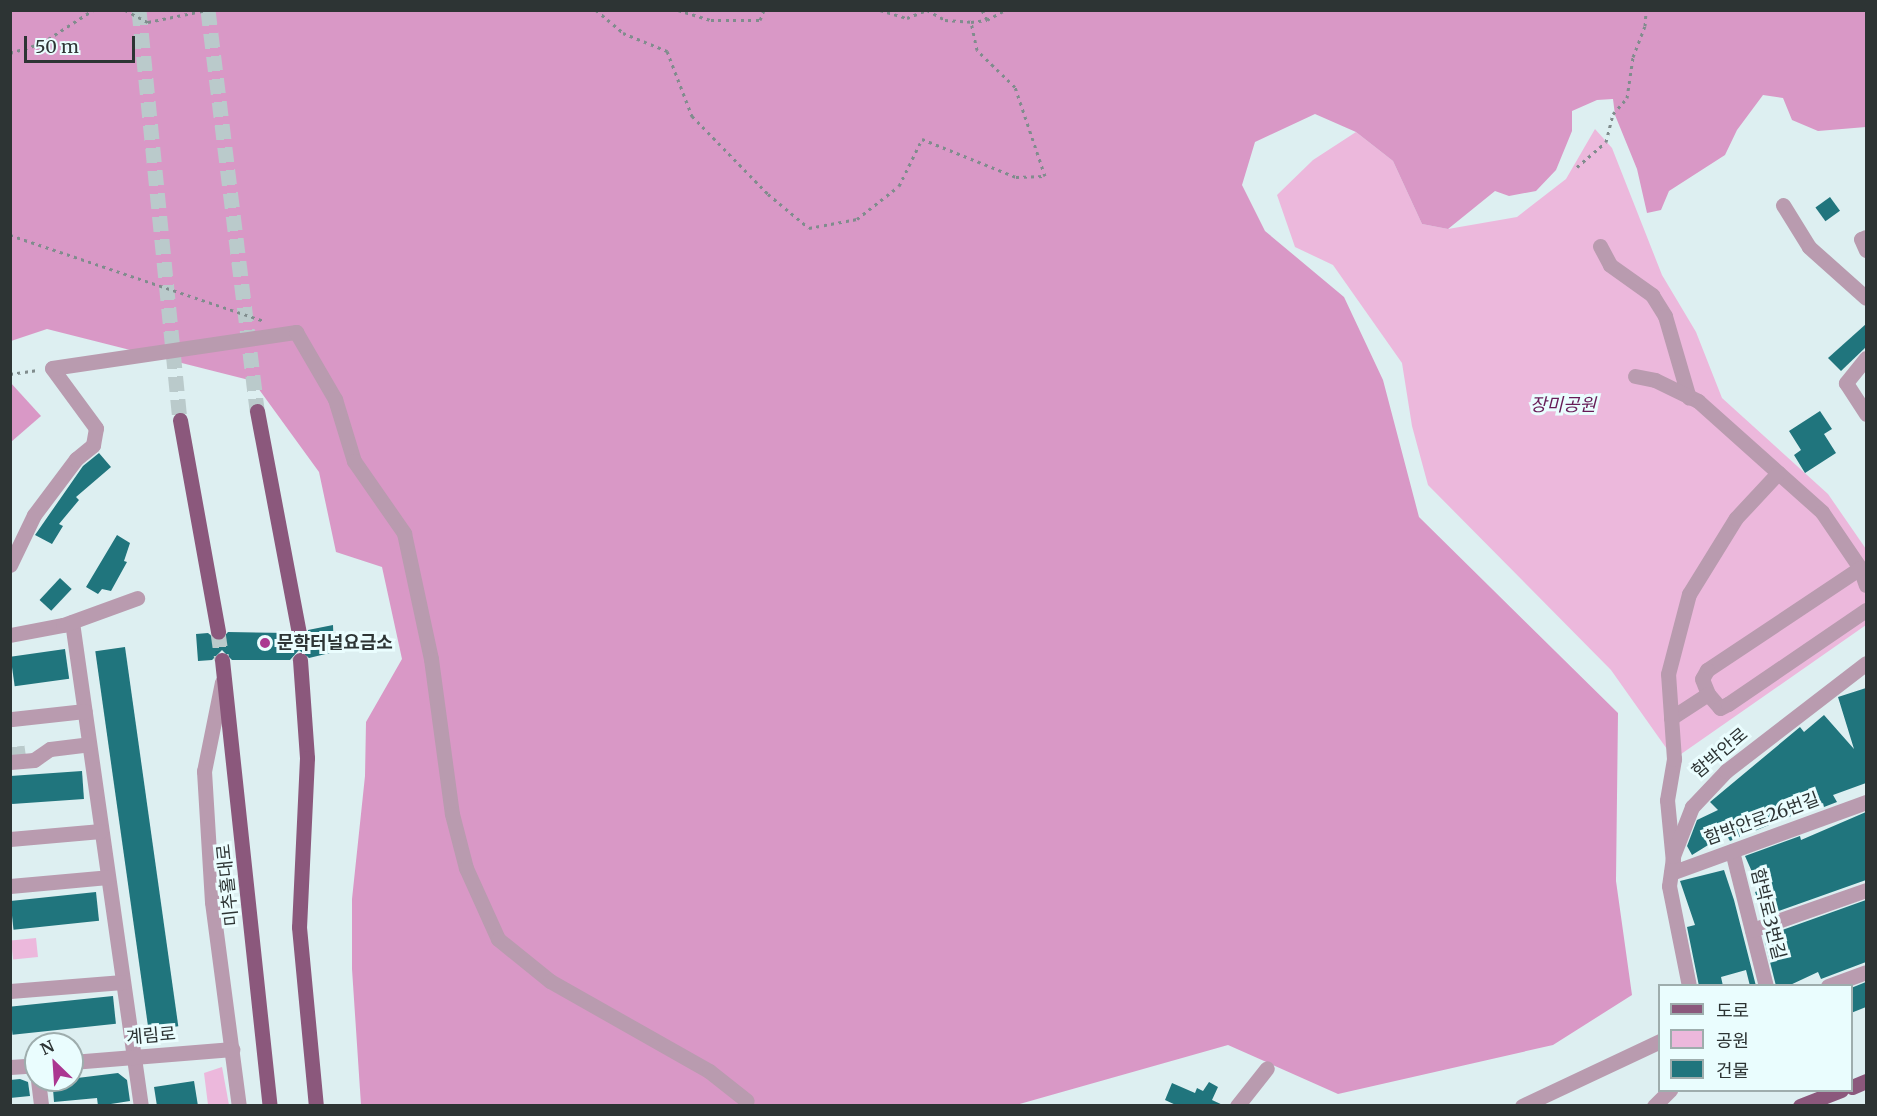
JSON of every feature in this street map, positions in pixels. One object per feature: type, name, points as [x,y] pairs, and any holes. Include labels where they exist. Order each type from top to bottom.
[{"type":"main road","points":[[257,411],[299,633]]},
{"type":"main road","points":[[180,420],[219,632]]},
{"type":"main road","points":[[300,660],[307,758],[299,927],[316,1106]]},
{"type":"main road","name":"미추홀대로","points":[[223,666],[270,1106]]},
{"type":"main road","points":[[1800,1106],[1836,1092]]},
{"type":"street","points":[[1783,205],[1809,247],[1866,297]]},
{"type":"street","points":[[1866,237],[1861,239],[1866,250]]},
{"type":"street","points":[[1600,246],[1610,265],[1652,295],[1665,316],[1689,398]]},
{"type":"street","points":[[10,565],[34,515],[76,459],[93,445],[96,428],[52,368],[296,332],[335,399],[354,461],[404,533],[431,659],[452,814],[466,868],[498,939],[550,981],[709,1071],[747,1101]]},
{"type":"street","points":[[1866,358],[1846,383],[1866,414]]},
{"type":"street","points":[[1635,376],[1654,380],[1689,398],[1822,512],[1860,568],[1866,585]]},
{"type":"street","points":[[1672,868],[1667,800],[1674,759],[1668,674],[1689,594],[1736,519],[1778,473]]},
{"type":"street","points":[[1860,568],[1707,670],[1702,679],[1708,694],[1720,708],[1728,704],[1866,610]]},
{"type":"street","points":[[10,635],[72,622],[137,598]]},
{"type":"street","points":[[72,622],[141,1106]]},
{"type":"street","points":[[223,666],[204,771],[212,902],[239,1106]]},
{"type":"street","name":"함박안로","points":[[1689,984],[1670,902],[1672,868],[1681,831],[1702,793],[1865,669]]},
{"type":"street","points":[[1671,718],[1708,694]]},
{"type":"street","points":[[12,719],[85,711]]},
{"type":"street","points":[[10,762],[34,760],[50,749],[89,744]]},
{"type":"street","name":"함박안로26번길","points":[[1672,868],[1732,851],[1866,801]]},
{"type":"street","points":[[10,839],[101,831]]},
{"type":"street","name":"함박로3번길","points":[[1732,851],[1766,984]]},
{"type":"street","points":[[10,886],[108,877]]},
{"type":"street","points":[[1752,930],[1866,890]]},
{"type":"street","points":[[1833,984],[1866,972]]},
{"type":"street","points":[[10,991],[123,982]]},
{"type":"street","points":[[1522,1106],[1658,1041]]},
{"type":"street","name":"계림로","points":[[84,1061],[232,1049]]},
{"type":"street","points":[[1237,1106],[1267,1068]]},
{"type":"street","points":[[1654,1106],[1668,1092]]},
{"type":"path","points":[[10,53],[42,43],[93,10]]},
{"type":"path","points":[[125,10],[148,22],[207,10]]},
{"type":"path","points":[[596,10],[623,33],[667,51],[692,116],[768,194],[809,228],[857,219],[899,186],[922,139],[1016,177],[1046,176],[1014,87],[977,50],[972,22]]},
{"type":"path","points":[[678,10],[711,20],[760,20],[765,10]]},
{"type":"path","points":[[880,10],[907,18],[927,10],[945,20],[972,22],[987,20],[1005,10]]},
{"type":"path","points":[[982,10],[987,20]]},
{"type":"path","points":[[1577,167],[1606,142],[1613,114],[1628,98],[1633,57],[1646,10]]},
{"type":"path","points":[[10,235],[296,332]]},
{"type":"path","points":[[10,374],[52,368]]},
{"type":"green space","name":"장미공원","points":[[1595,129],[1612,148],[1662,275],[1696,332],[1722,398],[1828,494],[1866,549],[1866,625],[1674,759],[1611,670],[1428,485],[1412,426],[1402,363],[1333,265],[1295,247],[1277,195],[1313,160],[1356,132],[1393,161],[1422,224],[1448,229],[1517,217],[1566,179]]},
{"type":"green space","points":[[36,938],[38,957],[13,960],[11,941]]},
{"type":"green space","points":[[222,1067],[229,1105],[208,1105],[204,1073]]},
{"type":"shaded area","points":[[10,11],[1866,11],[1866,127],[1818,131],[1792,120],[1783,98],[1763,95],[1737,130],[1725,155],[1669,191],[1661,210],[1647,213],[1637,169],[1615,115],[1613,99],[1597,100],[1572,111],[1572,131],[1556,170],[1536,191],[1509,196],[1495,191],[1448,229],[1422,224],[1393,161],[1356,132],[1315,114],[1255,142],[1242,185],[1265,231],[1344,297],[1383,380],[1419,517],[1618,713],[1616,881],[1632,995],[1553,1045],[1338,1094],[1228,1045],[1016,1105],[361,1105],[352,969],[352,899],[365,776],[366,722],[402,659],[382,567],[336,552],[319,472],[253,381],[47,329],[11,341]]},
{"type":"shaded area","points":[[10,382],[41,416],[11,442],[10,442]]},
{"type":"building","points":[[1830,197],[1840,211],[1825,221],[1815,208]]},
{"type":"building","points":[[1866,324],[1866,347],[1841,371],[1828,358]]},
{"type":"building","points":[[1820,411],[1832,429],[1824,434],[1836,453],[1805,473],[1794,455],[1801,450],[1789,431]]},
{"type":"building","points":[[99,453],[111,467],[76,497],[79,500],[59,524],[63,526],[52,544],[35,535],[83,466]]},
{"type":"building","points":[[117,535],[130,543],[124,561],[127,562],[111,591],[102,589],[98,594],[86,587]]},
{"type":"building","points":[[60,578],[72,589],[51,611],[40,600]]},
{"type":"building","name":"문학터널요금소","points":[[333,625],[334,652],[309,658],[299,650],[290,660],[232,660],[222,650],[212,660],[198,661],[196,634],[208,633],[219,642],[228,632],[289,633],[292,640],[300,643],[308,637],[308,630]]},
{"type":"building","points":[[125,647],[178,1026],[149,1030],[95,651]]},
{"type":"building","points":[[65,649],[69,679],[15,686],[11,657]]},
{"type":"building","points":[[1866,688],[1866,783],[1833,795],[1837,802],[1824,807],[1823,803],[1730,841],[1726,834],[1692,855],[1687,846],[1697,820],[1718,810],[1710,802],[1800,727],[1804,732],[1824,715],[1854,749],[1838,697]]},
{"type":"building","points":[[82,771],[84,799],[12,804],[10,776]]},
{"type":"building","points":[[1866,812],[1866,880],[1770,914],[1762,911],[1755,892],[1760,890],[1745,856],[1800,836],[1801,840]]},
{"type":"building","points":[[1724,870],[1755,984],[1750,984],[1746,970],[1721,977],[1723,984],[1699,984],[1687,927],[1695,925],[1680,881]]},
{"type":"building","points":[[96,892],[99,921],[14,930],[10,901]]},
{"type":"building","points":[[1866,900],[1866,962],[1821,979],[1818,972],[1792,984],[1776,984],[1765,942],[1773,939],[1771,934]]},
{"type":"building","points":[[1866,982],[1866,1007],[1853,1012],[1853,987]]},
{"type":"building","points":[[113,996],[116,1024],[12,1035],[10,1007]]},
{"type":"building","points":[[118,1073],[127,1080],[130,1101],[98,1106],[97,1098],[54,1102],[53,1092],[84,1092],[84,1077]]},
{"type":"building","points":[[10,1080],[24,1080],[24,1092],[29,1092],[30,1096],[10,1098]]},
{"type":"building","points":[[194,1081],[198,1106],[157,1106],[154,1087]]},
{"type":"building","points":[[1209,1082],[1218,1087],[1212,1100],[1225,1106],[1178,1106],[1165,1100],[1172,1083],[1195,1093],[1197,1088],[1203,1091]]},
{"type":"tunnel","points":[[139,10],[180,420]]},
{"type":"tunnel","points":[[208,10],[257,411]]},
{"type":"tunnel","points":[[218,632],[222,660]]},
{"type":"tunnel","points":[[299,633],[300,660]]},
{"type":"tunnel","points":[[17,746],[19,761]]},
{"type":"place","name":"문학터널요금소","points":[[265,643]]}]
